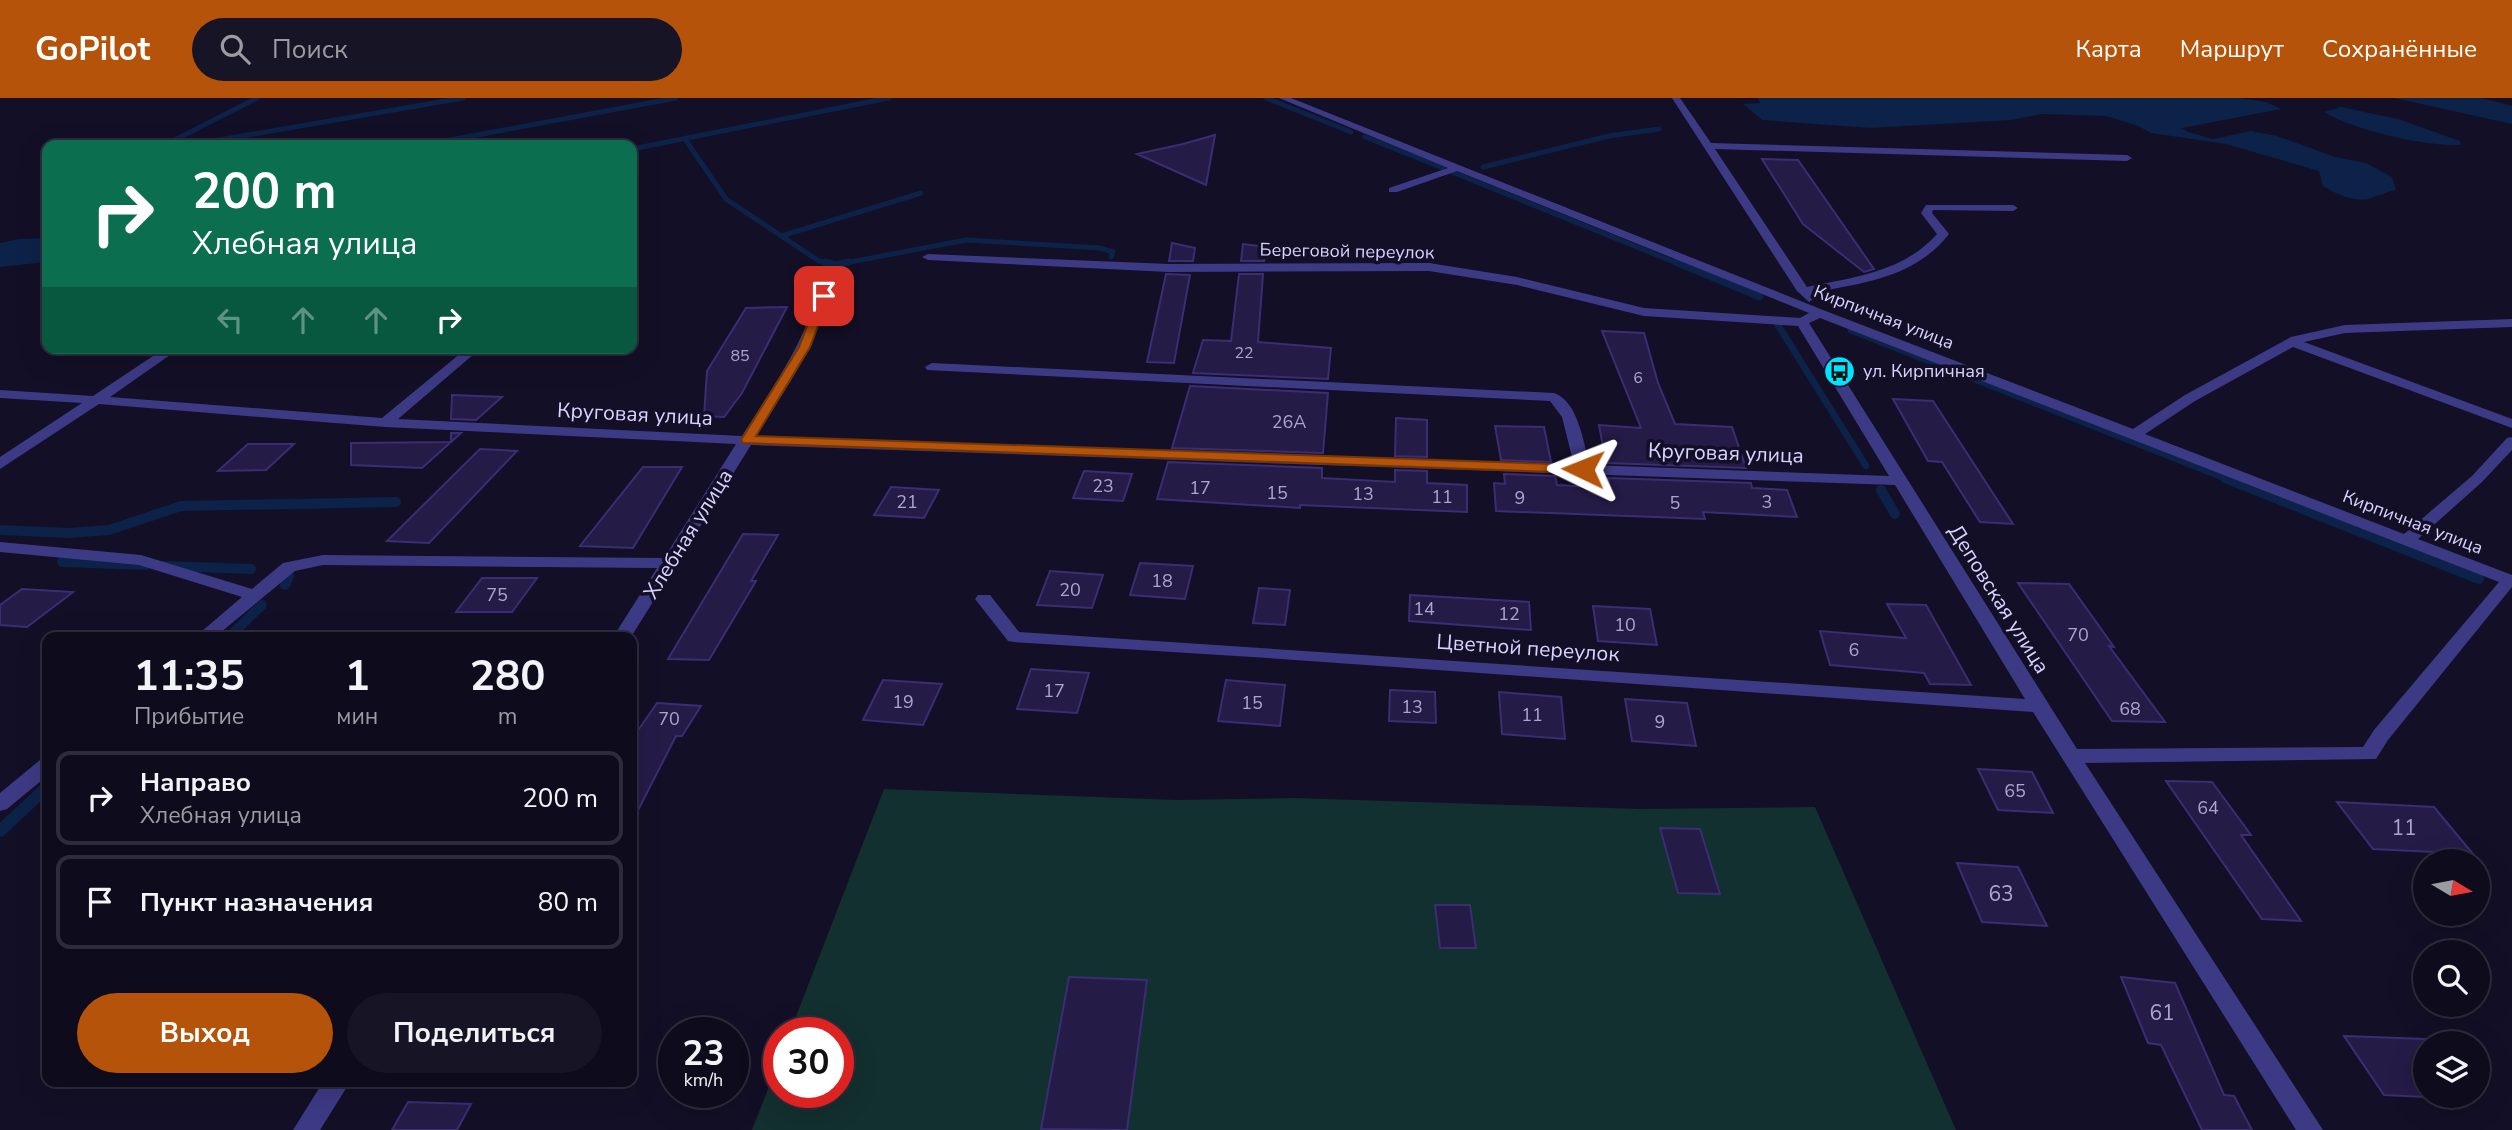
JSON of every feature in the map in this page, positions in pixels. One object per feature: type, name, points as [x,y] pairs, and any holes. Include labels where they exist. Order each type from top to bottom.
[{"type":"street","name":"Кирпичная улица","points":[[1283,98],[1810,317],[2134,435],[2510,580]]},
{"type":"street","name":"Деповская улица","points":[[1676,98],[1803,291],[1810,317],[1899,481],[2039,706],[2310,1130]]},
{"type":"street","points":[[1709,146],[2127,158]]},
{"type":"street","points":[[1393,190],[1456,168]]},
{"type":"street","points":[[1803,291],[1853,283],[1892,272],[1936,245],[1943,234],[1926,213],[1930,207],[2013,208]]},
{"type":"street","name":"Береговой переулок","points":[[928,257],[1170,268],[1429,267],[1517,281],[1644,312],[1810,317]]},
{"type":"street","name":"Хлебная улица","points":[[625,632],[804,347],[820,310],[827,281]]},
{"type":"street","points":[[2134,435],[2200,392],[2291,342],[2345,329],[2512,323]]},
{"type":"street","points":[[2291,342],[2512,424]]},
{"type":"street","points":[[0,464],[165,354]]},
{"type":"street","points":[[385,423],[468,354]]},
{"type":"street","points":[[932,367],[1554,397],[1569,416],[1583,469]]},
{"type":"street","name":"Круговая улица","points":[[0,394],[95,398],[385,423],[747,440],[1899,481]]},
{"type":"street","points":[[2407,540],[2477,479],[2512,441]]},
{"type":"street","points":[[0,547],[141,560],[255,595]]},
{"type":"street","points":[[210,632],[289,567],[323,560],[671,563]]},
{"type":"street","points":[[2072,756],[2369,754],[2381,735],[2510,580]]},
{"type":"street","name":"Цветной переулок","points":[[985,599],[1014,637],[2039,706]]},
{"type":"street","points":[[0,804],[42,769]]},
{"type":"street","points":[[306,1130],[334,1087]]},
{"type":"green space","points":[[884,789],[1177,800],[1294,798],[1640,809],[1815,807],[1956,1130],[752,1130],[763,1102],[763,1108],[854,1108],[854,1017],[796,1017]]},
{"type":"water","points":[[1758,98],[2240,98],[2266,102],[2281,109],[2182,128],[2213,139],[2251,131],[2277,136],[2335,157],[2366,163],[2392,177],[2396,190],[2368,199],[2350,198],[2323,186],[2319,171],[2226,144],[2151,133],[2107,116],[2041,114],[2012,120],[1870,128],[1762,120],[1743,104],[1760,103]]},
{"type":"water","points":[[2394,98],[2482,98],[2512,106],[2512,124]]},
{"type":"water","points":[[2341,107],[2398,119],[2460,141],[2461,145],[2391,136],[2353,125],[2324,112]]},
{"type":"water","points":[[42,238],[42,263],[0,267],[0,243]]},
{"type":"building","points":[[1215,135],[1206,185],[1137,154],[1183,144]]},
{"type":"building","points":[[1762,159],[1798,160],[1874,269],[1864,272],[1803,224]]},
{"type":"building","points":[[1172,243],[1195,248],[1193,261],[1169,261]]},
{"type":"building","points":[[1243,244],[1266,247],[1264,261],[1241,261]]},
{"type":"building","points":[[1166,274],[1190,275],[1174,363],[1147,362]]},
{"type":"building","points":[[1239,274],[1263,274],[1258,342],[1331,348],[1328,379],[1193,373],[1203,340],[1231,341]]},
{"type":"building","points":[[787,307],[742,393],[724,417],[704,416],[707,371],[746,308]]},
{"type":"building","points":[[1602,331],[1644,333],[1658,383],[1675,424],[1732,427],[1746,468],[1606,463],[1599,425],[1641,428]]},
{"type":"building","points":[[1190,386],[1328,393],[1323,453],[1172,448]]},
{"type":"building","points":[[452,395],[502,397],[476,420],[451,419]]},
{"type":"building","points":[[1893,399],[1933,401],[2013,524],[1980,522],[1942,462],[1928,461]]},
{"type":"building","points":[[1396,418],[1427,420],[1427,457],[1395,456]]},
{"type":"building","points":[[1495,426],[1544,427],[1551,462],[1501,460]]},
{"type":"building","points":[[451,433],[461,433],[451,442]]},
{"type":"building","points":[[451,442],[422,468],[351,465],[351,443]]},
{"type":"building","points":[[248,444],[294,444],[266,470],[218,471]]},
{"type":"building","points":[[480,449],[517,451],[429,543],[387,541]]},
{"type":"building","points":[[1168,462],[1322,468],[1322,478],[1395,482],[1395,470],[1427,471],[1427,483],[1467,485],[1467,512],[1300,505],[1300,508],[1157,499]]},
{"type":"building","points":[[643,467],[682,467],[633,548],[580,546]]},
{"type":"building","points":[[1084,471],[1132,474],[1123,501],[1073,498]]},
{"type":"building","points":[[1504,474],[1555,476],[1557,485],[1610,488],[1608,478],[1751,483],[1752,488],[1787,490],[1797,517],[1703,512],[1705,519],[1496,511],[1494,483],[1505,484]]},
{"type":"building","points":[[891,487],[939,490],[924,518],[874,515]]},
{"type":"building","points":[[743,534],[778,535],[751,581],[756,581],[709,660],[668,659]]},
{"type":"building","points":[[1140,563],[1193,566],[1185,599],[1130,595]]},
{"type":"building","points":[[1050,571],[1103,575],[1092,608],[1037,605]]},
{"type":"building","points":[[482,578],[537,578],[512,612],[456,612]]},
{"type":"building","points":[[2018,583],[2069,584],[2114,647],[2109,646],[2165,722],[2112,721]]},
{"type":"building","points":[[1259,588],[1290,590],[1285,625],[1253,623]]},
{"type":"building","points":[[22,589],[73,592],[27,627],[0,625],[0,605]]},
{"type":"building","points":[[1410,595],[1529,602],[1531,630],[1409,621]]},
{"type":"building","points":[[1887,604],[1926,605],[1971,685],[1930,684],[1924,673],[1830,665],[1820,631],[1906,638]]},
{"type":"building","points":[[1593,606],[1650,609],[1657,645],[1598,641]]},
{"type":"building","points":[[1031,669],[1089,673],[1077,713],[1017,709]]},
{"type":"building","points":[[883,680],[942,684],[923,725],[863,720]]},
{"type":"building","points":[[1226,680],[1285,685],[1280,726],[1218,721]]},
{"type":"building","points":[[1390,690],[1435,692],[1436,723],[1389,721]]},
{"type":"building","points":[[1499,692],[1561,697],[1565,739],[1502,734]]},
{"type":"building","points":[[1625,699],[1687,703],[1696,746],[1632,741]]},
{"type":"building","points":[[657,703],[701,706],[682,736],[676,736],[637,812],[637,732]]},
{"type":"building","points":[[1978,769],[2032,772],[2053,813],[1998,810]]},
{"type":"building","points":[[2166,781],[2212,782],[2251,835],[2241,835],[2301,921],[2262,919]]},
{"type":"building","points":[[2337,802],[2434,807],[2469,849],[2413,851],[2373,849]]},
{"type":"building","points":[[1660,828],[1700,829],[1720,894],[1678,893]]},
{"type":"building","points":[[1957,863],[2018,867],[2047,926],[1982,922]]},
{"type":"building","points":[[1435,905],[1470,905],[1476,948],[1440,948]]},
{"type":"building","points":[[1069,977],[1147,980],[1127,1130],[1041,1129]]},
{"type":"building","points":[[2121,977],[2175,983],[2224,1095],[2234,1096],[2252,1130],[2202,1130],[2161,1045],[2148,1043]]},
{"type":"building","points":[[2344,1036],[2413,1039],[2413,1096],[2384,1095]]},
{"type":"building","points":[[408,1102],[471,1104],[457,1130],[392,1130]]},
{"type":"waterway","points":[[175,140],[257,98]]},
{"type":"waterway","points":[[219,140],[463,98]]},
{"type":"waterway","points":[[450,140],[676,98]]},
{"type":"waterway","points":[[637,148],[889,98]]},
{"type":"waterway","points":[[1266,98],[1351,132]]},
{"type":"waterway","points":[[1483,167],[1609,136],[1659,129]]},
{"type":"waterway","points":[[1365,137],[1443,168]]},
{"type":"waterway","points":[[685,139],[726,199],[781,236]]},
{"type":"waterway","points":[[1452,172],[1679,264]]},
{"type":"waterway","points":[[781,236],[921,193]]},
{"type":"waterway","points":[[781,236],[819,261],[830,263]]},
{"type":"waterway","points":[[842,264],[966,240],[1100,248],[1113,252],[1111,257]]},
{"type":"waterway","points":[[825,262],[830,263]]},
{"type":"waterway","points":[[842,264],[849,262]]},
{"type":"waterway","points":[[1675,262],[1760,297]]},
{"type":"waterway","points":[[830,263],[842,264]]},
{"type":"waterway","points":[[1778,325],[1866,466]]},
{"type":"waterway","points":[[1851,330],[2230,480]]},
{"type":"waterway","points":[[2225,478],[2479,579]]},
{"type":"waterway","points":[[1881,490],[1895,514]]},
{"type":"waterway","points":[[0,530],[68,533],[109,530],[181,506],[396,502]]},
{"type":"waterway","points":[[62,562],[146,565]]},
{"type":"waterway","points":[[164,566],[251,569]]},
{"type":"waterway","points":[[285,585],[289,576]]},
{"type":"waterway","points":[[234,632],[262,605]]},
{"type":"waterway","points":[[0,831],[42,792]]},
{"type":"place","name":"ул. Кирпичная","points":[[1840,371]]},
{"type":"route","points":[[824,296],[804,347],[747,440],[1583,469]]}]
